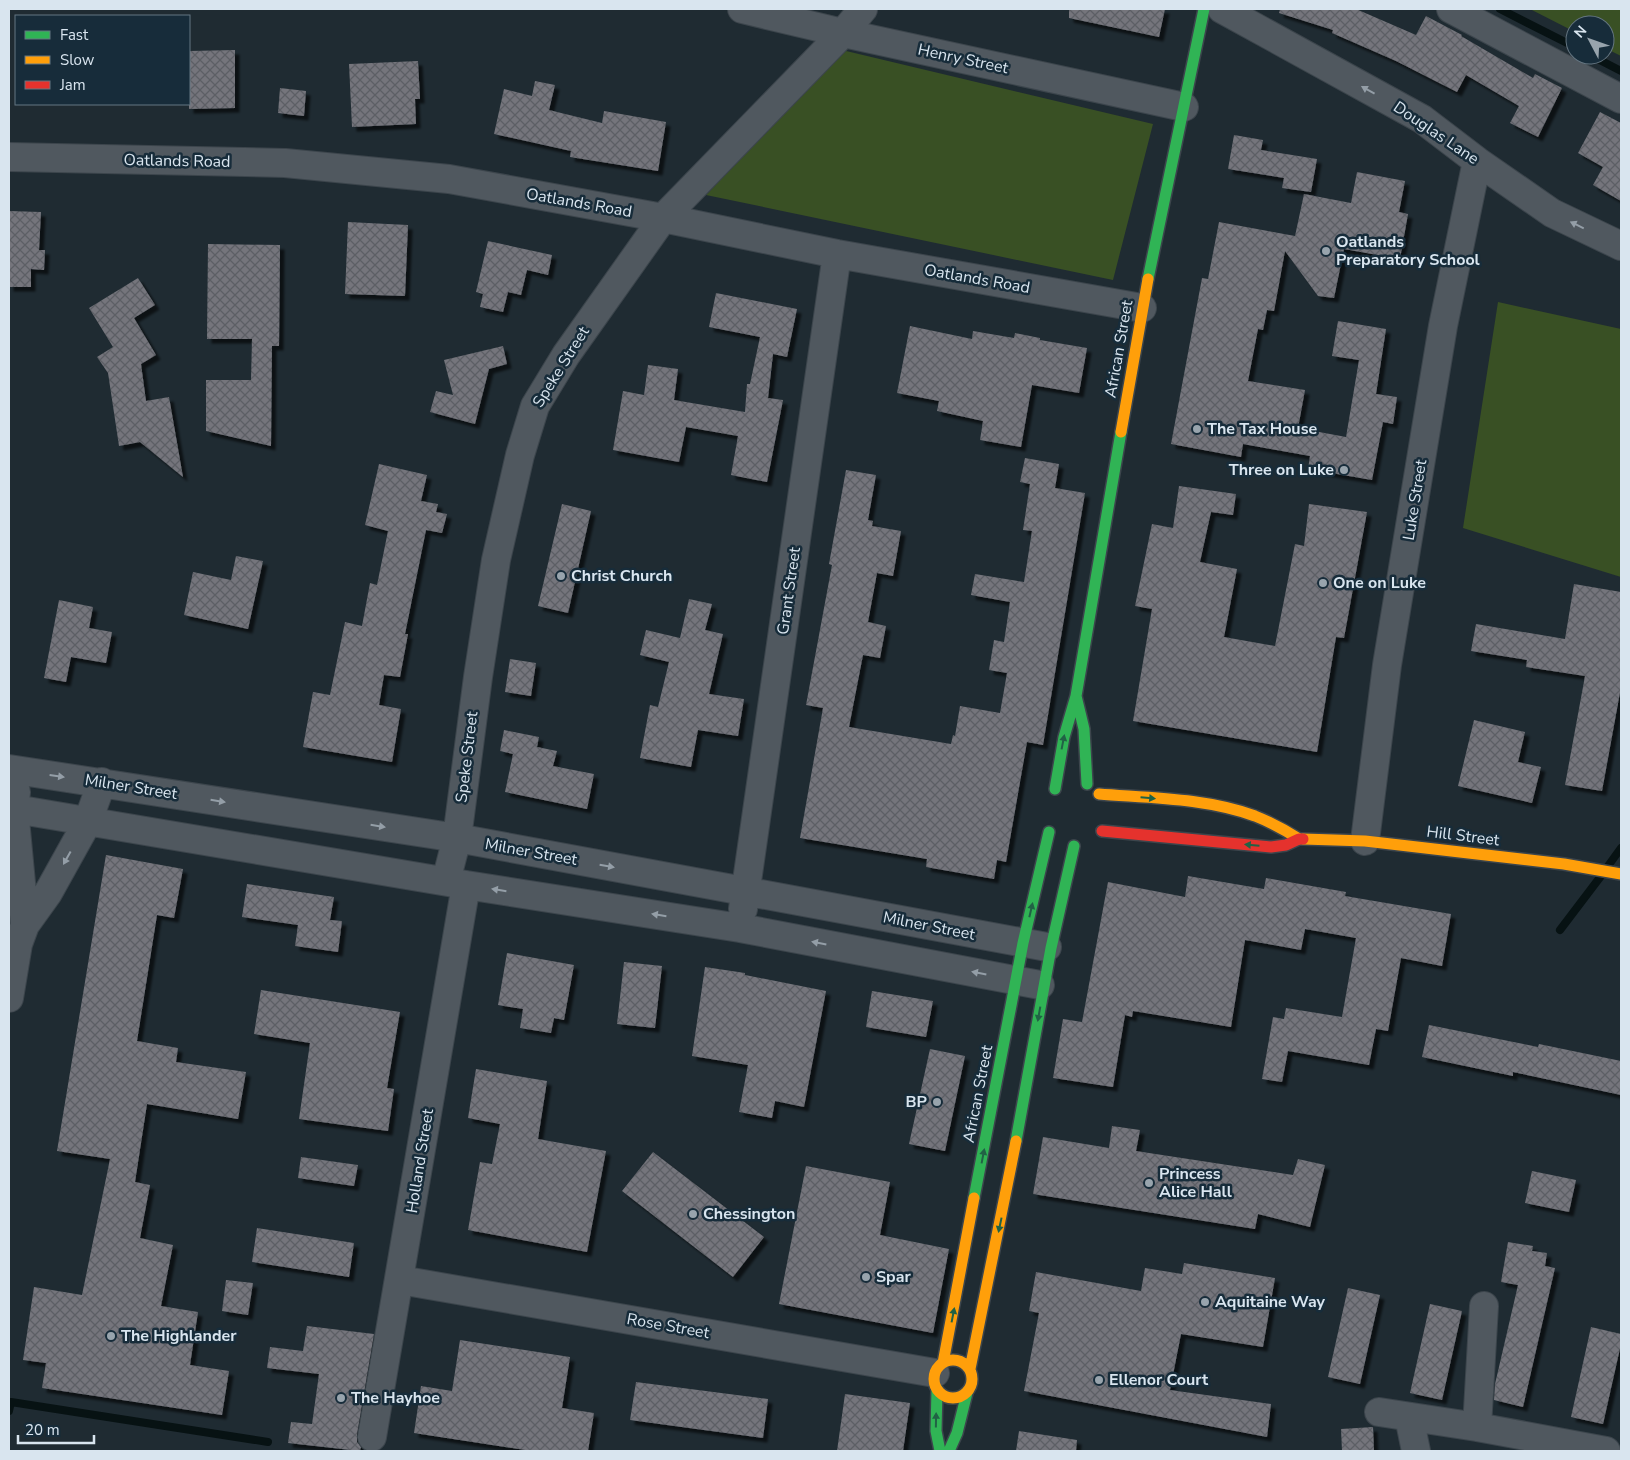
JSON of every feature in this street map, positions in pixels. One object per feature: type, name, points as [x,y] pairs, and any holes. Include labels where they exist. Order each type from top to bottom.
[{"type":"street","name":"Henry Street","points":[[742,9],[842,33],[1184,107]]},
{"type":"street","name":"Speke Street","points":[[456,883],[457,838],[478,677],[496,560],[520,455],[535,406],[566,354],[663,218],[863,9]]},
{"type":"street","name":"African Street","points":[[1066,787],[1064,737],[1076,696],[1142,308],[1204,9]]},
{"type":"street","name":"Douglas Lane","points":[[1222,9],[1422,119],[1477,161],[1552,213],[1621,246]]},
{"type":"street","points":[[1451,9],[1621,99]]},
{"type":"street","name":"Oatlands Road","points":[[9,157],[284,163],[449,179],[663,218],[837,254],[1142,308]]},
{"type":"street","name":"Luke Street","points":[[1366,841],[1387,665],[1443,326],[1477,161]]},
{"type":"street","name":"Grant Street","points":[[740,928],[837,254]]},
{"type":"street","name":"African Street","points":[[1066,787],[1086,738],[1083,715],[1076,696]]},
{"type":"street","points":[[9,998],[17,940],[12,808],[14,770]]},
{"type":"street","name":"Milner Street","points":[[14,770],[457,838],[1051,948]]},
{"type":"street","points":[[17,940],[48,894],[88,821],[102,782]]},
{"type":"street","name":"Hill Street","points":[[1066,787],[1096,790],[1102,799],[1183,801],[1230,810],[1285,829],[1299,839]]},
{"type":"street","points":[[12,808],[456,883],[740,928],[1044,985]]},
{"type":"street","name":"African Street","points":[[940,1451],[936,1431],[938,1375],[1023,943],[1075,836]]},
{"type":"street","points":[[949,1451],[957,1433],[967,1393],[972,1386],[970,1369],[1018,1132],[1051,948],[1075,836]]},
{"type":"street","name":"Hill Street","points":[[1075,836],[1272,846],[1286,846],[1299,839],[1366,841],[1564,864],[1621,874]]},
{"type":"street","name":"Holland Street","points":[[372,1437],[400,1280],[456,883]]},
{"type":"street","name":"Rose Street","points":[[400,1280],[938,1375]]},
{"type":"street","points":[[1477,1427],[1484,1306]]},
{"type":"street","points":[[967,1393],[959,1397],[950,1398],[943,1395],[938,1375],[956,1360],[964,1363],[970,1369]]},
{"type":"street","points":[[1380,1412],[1477,1427],[1588,1450]]},
{"type":"street","points":[[1409,1417],[1416,1451]]},
{"type":"green space","points":[[1530,9],[1621,9],[1621,56],[1615,53],[1615,15],[1565,15],[1565,27]]},
{"type":"green space","points":[[842,50],[1153,124],[1113,280],[706,195]]},
{"type":"green space","points":[[1498,302],[1621,329],[1621,577],[1463,528]]},
{"type":"building","points":[[1069,9],[1165,9],[1159,37],[1069,18]]},
{"type":"building","points":[[1280,9],[1356,9],[1416,35],[1426,16],[1462,35],[1533,78],[1535,74],[1562,88],[1538,137],[1510,123],[1519,106],[1466,75],[1457,92],[1396,61],[1332,33],[1333,30],[1279,13]]},
{"type":"building","points":[[235,50],[235,108],[189,109],[190,51]]},
{"type":"building","points":[[418,61],[420,99],[415,99],[416,124],[352,127],[349,64]]},
{"type":"building","points":[[535,81],[555,85],[549,110],[602,123],[604,111],[666,122],[658,171],[570,157],[571,151],[494,134],[504,89],[532,96]]},
{"type":"building","points":[[280,88],[306,91],[304,116],[278,113]]},
{"type":"building","points":[[1600,112],[1621,123],[1621,201],[1593,185],[1603,167],[1578,153]]},
{"type":"building","points":[[1234,135],[1263,140],[1261,150],[1317,159],[1311,192],[1282,188],[1284,178],[1228,169]]},
{"type":"building","points":[[1357,172],[1405,181],[1399,212],[1408,214],[1400,259],[1344,249],[1334,298],[1318,296],[1285,251],[1274,311],[1267,310],[1263,330],[1258,329],[1248,381],[1305,390],[1298,428],[1346,437],[1359,360],[1332,356],[1338,321],[1386,329],[1376,394],[1397,397],[1393,424],[1383,422],[1372,480],[1308,469],[1310,456],[1243,444],[1241,457],[1171,444],[1202,278],[1208,279],[1219,222],[1295,236],[1304,194],[1351,203]]},
{"type":"building","points":[[9,211],[41,212],[39,250],[45,250],[44,270],[31,269],[31,287],[9,287]]},
{"type":"building","points":[[348,222],[408,225],[405,296],[345,294]]},
{"type":"building","points":[[488,241],[552,255],[548,275],[527,270],[521,295],[508,292],[503,312],[480,307],[483,294],[476,292]]},
{"type":"building","points":[[208,244],[280,245],[279,346],[272,346],[271,446],[206,431],[206,380],[251,380],[252,339],[207,339]]},
{"type":"building","points":[[138,278],[155,305],[134,318],[156,355],[141,364],[146,401],[169,397],[183,477],[140,442],[119,446],[108,373],[97,357],[113,347],[89,308]]},
{"type":"building","points":[[716,293],[797,309],[787,357],[773,354],[768,398],[783,400],[767,482],[731,475],[738,436],[686,427],[679,462],[613,450],[623,391],[644,395],[648,365],[678,369],[674,400],[745,412],[747,384],[750,384],[760,337],[709,327]]},
{"type":"building","points":[[910,326],[972,339],[973,331],[1014,338],[1015,333],[1040,338],[1040,340],[1087,348],[1079,393],[1032,385],[1021,447],[980,440],[983,421],[937,411],[939,401],[897,393]]},
{"type":"building","points":[[503,346],[507,364],[489,369],[475,424],[430,412],[436,391],[453,395],[444,360]]},
{"type":"building","points":[[1025,458],[1059,464],[1055,488],[1085,493],[1043,745],[1027,742],[1006,862],[997,860],[994,879],[926,867],[927,859],[800,838],[823,708],[806,705],[832,565],[829,564],[846,470],[876,475],[868,520],[873,521],[872,526],[901,531],[893,576],[877,573],[868,622],[886,626],[880,658],[863,655],[849,727],[951,744],[953,735],[955,736],[960,706],[1000,713],[1007,673],[989,670],[994,640],[1004,642],[1010,602],[971,595],[975,574],[1024,582],[1032,531],[1023,530],[1030,484],[1020,482]]},
{"type":"building","points":[[379,464],[427,475],[421,501],[438,504],[436,512],[447,514],[442,533],[426,530],[405,634],[408,634],[400,677],[384,675],[379,705],[401,709],[392,762],[303,747],[313,692],[330,695],[345,622],[362,626],[370,583],[377,585],[388,531],[365,525]]},
{"type":"building","points":[[1179,486],[1236,494],[1233,515],[1211,512],[1200,562],[1237,569],[1224,637],[1275,646],[1295,544],[1304,546],[1309,504],[1367,512],[1344,638],[1336,637],[1317,752],[1133,721],[1152,609],[1135,606],[1152,524],[1173,528]]},
{"type":"building","name":"Christ Church","points":[[562,504],[591,511],[568,613],[538,606]]},
{"type":"building","points":[[236,556],[263,561],[248,629],[184,615],[193,572],[231,580]]},
{"type":"building","points":[[1574,584],[1621,592],[1621,687],[1602,791],[1565,785],[1585,676],[1526,667],[1527,660],[1471,651],[1476,624],[1565,639]]},
{"type":"building","points":[[689,599],[712,604],[705,630],[723,634],[709,694],[744,699],[738,736],[698,730],[691,767],[640,758],[650,705],[658,707],[669,662],[640,655],[646,630],[680,638]]},
{"type":"building","points":[[59,600],[93,607],[89,628],[112,632],[106,663],[71,657],[66,682],[44,678]]},
{"type":"building","points":[[510,659],[536,663],[531,696],[505,692]]},
{"type":"building","points":[[1474,720],[1525,732],[1518,762],[1541,767],[1532,803],[1458,786]]},
{"type":"building","points":[[504,730],[539,737],[537,747],[557,751],[553,766],[594,774],[587,809],[505,792],[513,754],[500,751]]},
{"type":"building","points":[[106,855],[183,869],[174,918],[157,915],[137,1041],[178,1048],[176,1062],[246,1072],[238,1119],[147,1104],[135,1182],[150,1185],[140,1238],[173,1245],[161,1306],[198,1312],[190,1365],[229,1371],[222,1415],[42,1388],[46,1363],[23,1360],[34,1287],[82,1295],[110,1159],[57,1151]]},
{"type":"building","points":[[1188,876],[1264,889],[1266,878],[1346,892],[1345,896],[1451,914],[1442,966],[1401,958],[1388,1031],[1376,1029],[1369,1065],[1288,1051],[1282,1082],[1262,1079],[1273,1017],[1284,1019],[1286,1008],[1342,1017],[1356,938],[1305,929],[1301,950],[1245,940],[1231,1027],[1133,1011],[1132,1017],[1125,1015],[1113,1087],[1053,1078],[1063,1019],[1082,1022],[1108,882],[1185,897]]},
{"type":"building","points":[[247,884],[334,897],[330,920],[342,921],[338,952],[295,946],[298,925],[242,917]]},
{"type":"building","points":[[507,953],[574,965],[564,1020],[554,1018],[551,1033],[520,1028],[523,1009],[498,1005]]},
{"type":"building","points":[[624,962],[662,966],[655,1028],[617,1024]]},
{"type":"building","points":[[705,967],[745,973],[745,975],[826,991],[804,1107],[775,1101],[772,1118],[739,1112],[748,1065],[692,1056]]},
{"type":"building","points":[[261,990],[400,1012],[387,1088],[394,1089],[388,1131],[299,1119],[310,1043],[254,1034]]},
{"type":"building","points":[[872,991],[933,1001],[926,1037],[866,1027]]},
{"type":"building","points":[[1429,1025],[1538,1047],[1539,1044],[1621,1061],[1621,1095],[1513,1072],[1513,1076],[1422,1057]]},
{"type":"building","points":[[930,1049],[965,1056],[945,1151],[909,1144]]},
{"type":"building","points":[[476,1069],[547,1081],[538,1139],[606,1151],[587,1252],[468,1230],[480,1162],[492,1164],[500,1124],[468,1118]]},
{"type":"building","name":"Princess Alice Hall","points":[[1112,1126],[1140,1130],[1136,1151],[1293,1175],[1298,1159],[1325,1165],[1310,1227],[1258,1214],[1255,1229],[1033,1194],[1043,1137],[1109,1148]]},
{"type":"building","name":"Chessington","points":[[653,1152],[764,1237],[733,1277],[622,1191]]},
{"type":"building","points":[[301,1157],[358,1165],[354,1186],[298,1178]]},
{"type":"building","name":"Spar","points":[[806,1166],[890,1182],[880,1235],[949,1249],[933,1333],[779,1304]]},
{"type":"building","points":[[1532,1171],[1576,1180],[1569,1212],[1525,1203]]},
{"type":"building","points":[[257,1228],[354,1243],[349,1277],[252,1262]]},
{"type":"building","points":[[1508,1242],[1533,1246],[1532,1251],[1547,1253],[1545,1266],[1555,1268],[1523,1407],[1494,1400],[1495,1384],[1518,1285],[1501,1282]]},
{"type":"building","points":[[1184,1263],[1275,1278],[1263,1347],[1181,1334],[1170,1390],[1271,1404],[1267,1437],[1024,1391],[1039,1313],[1029,1311],[1036,1272],[1141,1291],[1145,1268],[1182,1274]]},
{"type":"building","points":[[226,1280],[253,1283],[248,1315],[222,1311]]},
{"type":"building","points":[[1348,1288],[1380,1295],[1360,1384],[1328,1377]]},
{"type":"building","points":[[1430,1304],[1462,1311],[1442,1400],[1410,1393]]},
{"type":"building","name":"The Hayhoe","points":[[307,1326],[374,1334],[357,1434],[357,1442],[361,1447],[360,1451],[288,1443],[291,1422],[312,1424],[319,1374],[267,1368],[270,1347],[303,1351]]},
{"type":"building","points":[[1591,1327],[1621,1334],[1621,1344],[1603,1424],[1571,1417]]},
{"type":"building","points":[[460,1340],[570,1357],[562,1408],[594,1413],[588,1451],[532,1451],[414,1433],[421,1386],[452,1391]]},
{"type":"building","points":[[636,1382],[768,1399],[763,1438],[630,1420]]},
{"type":"building","points":[[845,1394],[910,1403],[903,1451],[837,1451]]},
{"type":"building","points":[[1373,1427],[1374,1451],[1342,1451],[1341,1429]]},
{"type":"building","points":[[1019,1431],[1077,1440],[1076,1451],[1016,1451]]},
{"type":"waterway","points":[[1500,9],[1565,42]]},
{"type":"waterway","points":[[1609,65],[1621,71]]},
{"type":"waterway","points":[[1608,866],[1621,848]]},
{"type":"waterway","points":[[1560,930],[1601,876]]},
{"type":"waterway","points":[[9,1411],[11,1402],[268,1442]]},
{"type":"traffic: fast","points":[[1148,279],[1204,9]]},
{"type":"traffic: fast","points":[[1055,789],[1064,737],[1076,696],[1121,432]]},
{"type":"traffic: fast","points":[[1076,696],[1084,729],[1087,784]]},
{"type":"traffic: fast","points":[[974,1198],[1023,943],[1049,832]]},
{"type":"traffic: fast","points":[[1016,1141],[1051,948],[1074,846]]},
{"type":"traffic: fast","points":[[937,1389],[936,1431],[940,1451]]},
{"type":"traffic: fast","points":[[949,1451],[957,1433],[967,1393]]},
{"type":"traffic: slow","points":[[1121,432],[1148,279]]},
{"type":"traffic: slow","points":[[1099,794],[1198,802],[1236,810],[1277,826],[1299,839]]},
{"type":"traffic: slow","points":[[1303,839],[1365,841],[1564,864],[1621,874]]},
{"type":"traffic: slow","points":[[970,1369],[1016,1141]]},
{"type":"traffic: slow","points":[[943,1363],[974,1198]]},
{"type":"traffic: slow","points":[[953,1360],[960,1361],[966,1366],[971,1372],[972,1379],[971,1386],[966,1392],[960,1397],[953,1398],[946,1397],[940,1392],[935,1386],[934,1379],[935,1372],[940,1366],[946,1361],[953,1360]]},
{"type":"traffic: jam","points":[[1102,831],[1271,847],[1286,845],[1303,839]]},
{"type":"place","name":"Oatlands Preparatory School","points":[[1326,251]]},
{"type":"place","name":"The Tax House","points":[[1197,429]]},
{"type":"place","name":"Three on Luke","points":[[1344,470]]},
{"type":"place","name":"Christ Church","points":[[561,576]]},
{"type":"place","name":"One on Luke","points":[[1323,583]]},
{"type":"place","name":"BP","points":[[937,1102]]},
{"type":"place","name":"Princess Alice Hall","points":[[1149,1183]]},
{"type":"place","name":"Chessington","points":[[693,1214]]},
{"type":"place","name":"Spar","points":[[866,1277]]},
{"type":"place","name":"Aquitaine Way","points":[[1205,1302]]},
{"type":"place","name":"The Highlander","points":[[111,1336]]},
{"type":"place","name":"Ellenor Court","points":[[1099,1380]]},
{"type":"place","name":"The Hayhoe","points":[[341,1398]]}]
